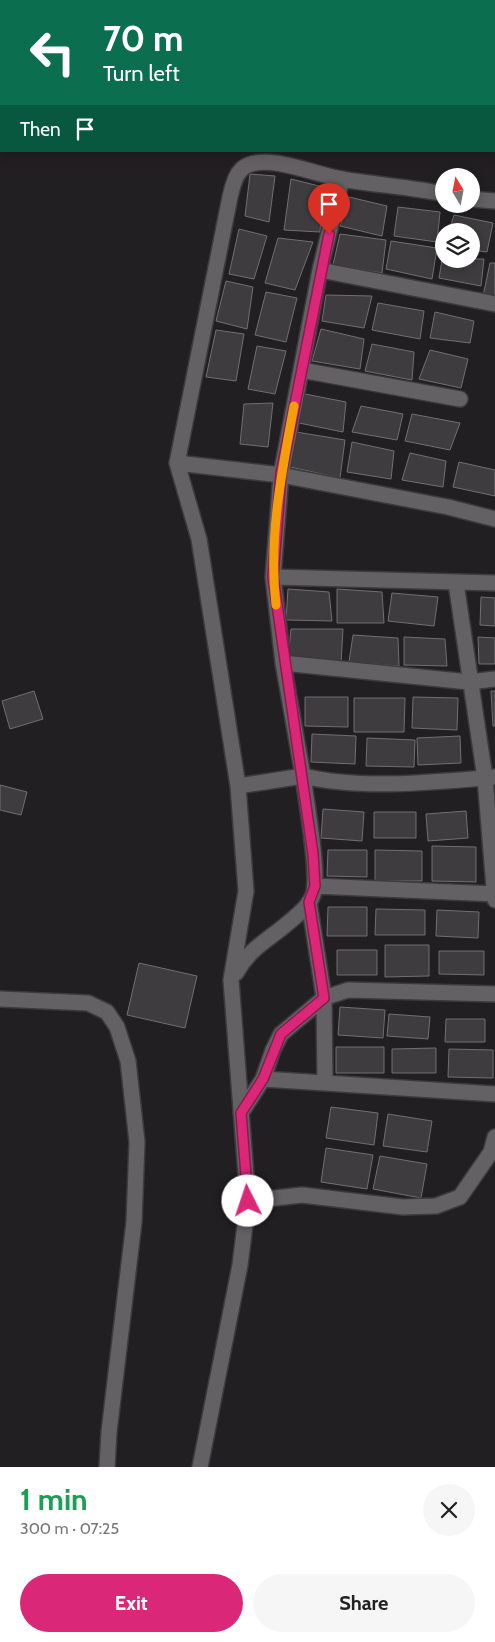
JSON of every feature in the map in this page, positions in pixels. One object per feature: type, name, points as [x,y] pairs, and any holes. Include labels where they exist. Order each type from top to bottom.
[{"type":"street","points":[[200,1467],[240,1265],[248,1201],[231,980],[246,891],[238,786],[199,538],[177,463],[230,197],[234,182],[240,172],[247,165],[268,162],[342,179],[402,186],[435,192]]},
{"type":"street","points":[[231,980],[248,953],[304,910],[315,886],[303,776],[283,663],[273,577],[281,474],[320,270],[342,179]]},
{"type":"street","points":[[480,200],[495,201]]},
{"type":"street","points":[[320,270],[495,304]]},
{"type":"street","points":[[301,370],[460,399]]},
{"type":"street","points":[[177,463],[281,474],[448,507],[495,519]]},
{"type":"street","points":[[273,577],[456,583],[495,582]]},
{"type":"street","points":[[456,583],[469,682],[490,778],[495,900]]},
{"type":"street","points":[[283,663],[469,682],[495,680]]},
{"type":"street","points":[[238,786],[303,776],[331,783],[490,778]]},
{"type":"street","points":[[315,886],[495,894]]},
{"type":"street","points":[[309,902],[324,998],[325,1083]]},
{"type":"street","points":[[241,1113],[263,1079],[281,1034],[324,998],[348,990],[495,994]]},
{"type":"street","points":[[0,999],[88,1003],[98,1007],[107,1012],[117,1027],[128,1061],[138,1142],[134,1222],[110,1423],[107,1467]]},
{"type":"street","points":[[263,1079],[495,1094]]},
{"type":"street","points":[[248,1201],[302,1195],[403,1207],[436,1206],[460,1197],[491,1152],[495,1137]]},
{"type":"building","points":[[250,174],[275,176],[269,222],[245,216]]},
{"type":"building","points":[[291,179],[323,187],[320,232],[284,230]]},
{"type":"building","points":[[349,197],[387,206],[382,236],[340,226]]},
{"type":"building","points":[[398,207],[440,213],[439,223],[435,223],[435,242],[394,236]]},
{"type":"building","points":[[454,215],[493,223],[487,252],[480,251],[480,223],[452,223]]},
{"type":"building","points":[[239,229],[267,236],[254,279],[229,274]]},
{"type":"building","points":[[340,234],[386,240],[382,273],[333,265]]},
{"type":"building","points":[[278,238],[313,242],[295,290],[265,283]]},
{"type":"building","points":[[391,241],[435,248],[432,279],[386,269]]},
{"type":"building","points":[[480,259],[484,259],[481,286],[439,278],[441,268],[480,268]]},
{"type":"building","points":[[490,263],[495,263],[495,299],[483,296]]},
{"type":"building","points":[[226,281],[253,287],[247,329],[216,321]]},
{"type":"building","points":[[266,292],[297,298],[286,342],[255,335]]},
{"type":"building","points":[[326,295],[372,296],[364,328],[322,321]]},
{"type":"building","points":[[378,303],[424,311],[420,339],[372,330]]},
{"type":"building","points":[[435,312],[474,321],[470,343],[430,338]]},
{"type":"building","points":[[321,329],[364,339],[360,369],[312,361]]},
{"type":"building","points":[[216,330],[244,334],[236,381],[206,377]]},
{"type":"building","points":[[372,344],[414,352],[412,380],[365,371]]},
{"type":"building","points":[[257,346],[286,351],[275,394],[248,389]]},
{"type":"building","points":[[430,350],[468,359],[461,388],[419,379]]},
{"type":"building","points":[[305,394],[346,402],[343,432],[299,423]]},
{"type":"building","points":[[273,403],[268,447],[240,444],[244,404]]},
{"type":"building","points":[[361,406],[403,414],[397,440],[352,432]]},
{"type":"building","points":[[412,414],[460,423],[450,450],[405,441]]},
{"type":"building","points":[[296,432],[345,440],[340,478],[290,467]]},
{"type":"building","points":[[352,442],[394,451],[391,479],[347,472]]},
{"type":"building","points":[[410,453],[446,461],[443,487],[402,480]]},
{"type":"building","points":[[459,462],[495,470],[495,496],[453,487]]},
{"type":"building","points":[[288,589],[329,592],[332,621],[286,620]]},
{"type":"building","points":[[337,589],[382,592],[384,623],[337,623]]},
{"type":"building","points":[[392,593],[438,597],[434,626],[388,621]]},
{"type":"building","points":[[481,597],[495,598],[495,626],[480,625]]},
{"type":"building","points":[[291,629],[343,629],[341,664],[288,660]]},
{"type":"building","points":[[353,635],[398,638],[399,666],[349,662]]},
{"type":"building","points":[[404,637],[445,639],[447,666],[404,665]]},
{"type":"building","points":[[478,637],[495,638],[495,664],[479,664]]},
{"type":"building","points":[[34,691],[43,719],[10,729],[2,701]]},
{"type":"building","points":[[491,691],[495,691],[495,726],[493,726]]},
{"type":"building","points":[[305,697],[348,697],[348,727],[305,726]]},
{"type":"building","points":[[413,697],[458,698],[457,730],[412,728]]},
{"type":"building","points":[[354,698],[405,698],[404,732],[354,732]]},
{"type":"building","points":[[312,734],[356,736],[355,764],[311,762]]},
{"type":"building","points":[[460,736],[461,763],[418,765],[417,738]]},
{"type":"building","points":[[367,738],[415,740],[414,767],[366,766]]},
{"type":"building","points":[[0,785],[27,792],[21,815],[0,810]]},
{"type":"building","points":[[323,809],[364,812],[362,841],[321,838]]},
{"type":"building","points":[[466,811],[468,838],[428,841],[426,814]]},
{"type":"building","points":[[374,812],[416,812],[416,838],[374,838]]},
{"type":"building","points":[[432,846],[476,847],[476,882],[432,881]]},
{"type":"building","points":[[328,850],[367,850],[367,877],[327,876]]},
{"type":"building","points":[[375,850],[422,851],[422,881],[375,881]]},
{"type":"building","points":[[328,907],[367,907],[367,936],[327,936]]},
{"type":"building","points":[[376,909],[425,910],[425,935],[375,935]]},
{"type":"building","points":[[437,910],[479,912],[478,938],[436,936]]},
{"type":"building","points":[[385,945],[429,945],[429,976],[385,977]]},
{"type":"building","points":[[337,950],[377,950],[377,975],[337,975]]},
{"type":"building","points":[[439,951],[484,951],[484,975],[439,974]]},
{"type":"building","points":[[139,963],[197,976],[185,1028],[127,1015]]},
{"type":"building","points":[[340,1007],[385,1010],[383,1038],[338,1035]]},
{"type":"building","points":[[389,1014],[430,1017],[428,1039],[387,1036]]},
{"type":"building","points":[[446,1019],[485,1019],[485,1042],[445,1042]]},
{"type":"building","points":[[336,1047],[384,1047],[384,1073],[336,1073]]},
{"type":"building","points":[[436,1048],[436,1073],[392,1073],[392,1049]]},
{"type":"building","points":[[449,1049],[493,1050],[493,1078],[448,1077]]},
{"type":"building","points":[[331,1107],[378,1113],[374,1145],[326,1138]]},
{"type":"building","points":[[388,1114],[432,1121],[427,1152],[383,1146]]},
{"type":"building","points":[[326,1148],[373,1155],[367,1189],[321,1182]]},
{"type":"building","points":[[380,1156],[427,1164],[421,1198],[373,1189]]},
{"type":"slow traffic","points":[[276,605],[273,577],[281,474],[294,406]]},
{"type":"route","points":[[248,1201],[241,1113],[263,1079],[281,1034],[324,998],[309,902],[313,896],[315,886],[313,854],[303,776],[283,663],[273,577],[281,474],[320,270],[329,234]]}]
